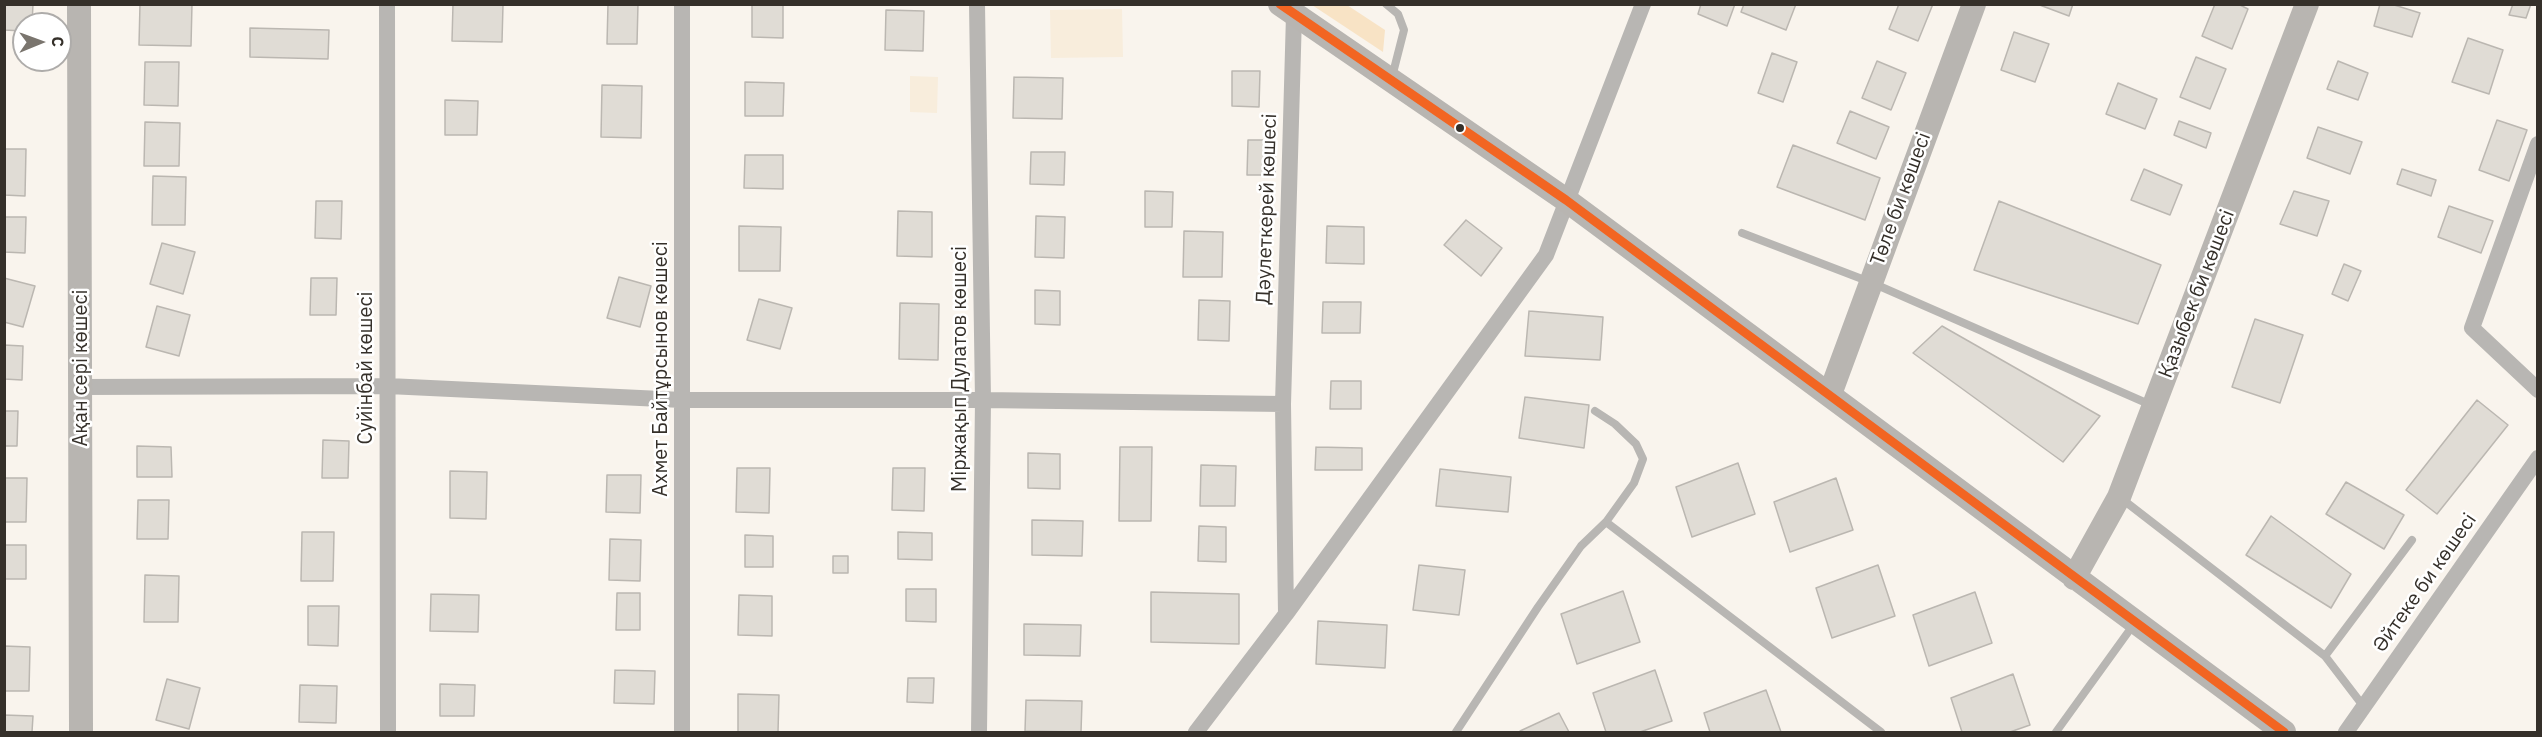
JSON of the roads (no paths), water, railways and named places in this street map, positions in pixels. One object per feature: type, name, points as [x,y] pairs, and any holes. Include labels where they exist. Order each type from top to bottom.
[{"type":"street","name":"Ақан сері көшесі","points":[[79,4],[81,732]]},
{"type":"street","name":"Суйінбай көшесі","points":[[387,4],[388,732]]},
{"type":"street","name":"Ахмет Байтұрсынов көшесі","points":[[682,4],[682,732]]},
{"type":"street","name":"Міржақып Дулатов көшесі","points":[[978,4],[983,400],[979,732]]},
{"type":"street","points":[[1196,732],[1286,614],[1546,255],[1643,4]]},
{"type":"street","name":"Төле би көшесі","points":[[1830,394],[1974,4]]},
{"type":"street","name":"Қазыбек би көшесі","points":[[2074,578],[2119,496],[2307,4]]},
{"type":"street","points":[[1287,10],[1566,200],[2283,732]]},
{"type":"street","name":"Дәулеткерей көшесі","points":[[1286,614],[1283,404],[1287,10]]},
{"type":"street","points":[[2538,144],[2472,328],[2538,390]]},
{"type":"street","points":[[81,387],[388,386],[682,400],[983,400],[1283,404]]},
{"type":"street","name":"Әйтеке би көшесі","points":[[2346,732],[2538,458]]},
{"type":"lane","points":[[1386,4],[1398,14],[1404,30],[1391,80]]},
{"type":"lane","points":[[1742,233],[1870,282],[2154,406]]},
{"type":"lane","points":[[1456,732],[1581,546],[1606,522],[1634,483],[1643,459],[1636,444],[1615,424],[1595,411]]},
{"type":"lane","points":[[2119,496],[2325,656],[2364,707]]},
{"type":"lane","points":[[1606,522],[1881,732]]},
{"type":"lane","points":[[2325,656],[2412,540]]},
{"type":"lane","points":[[2056,732],[2134,623]]}]
